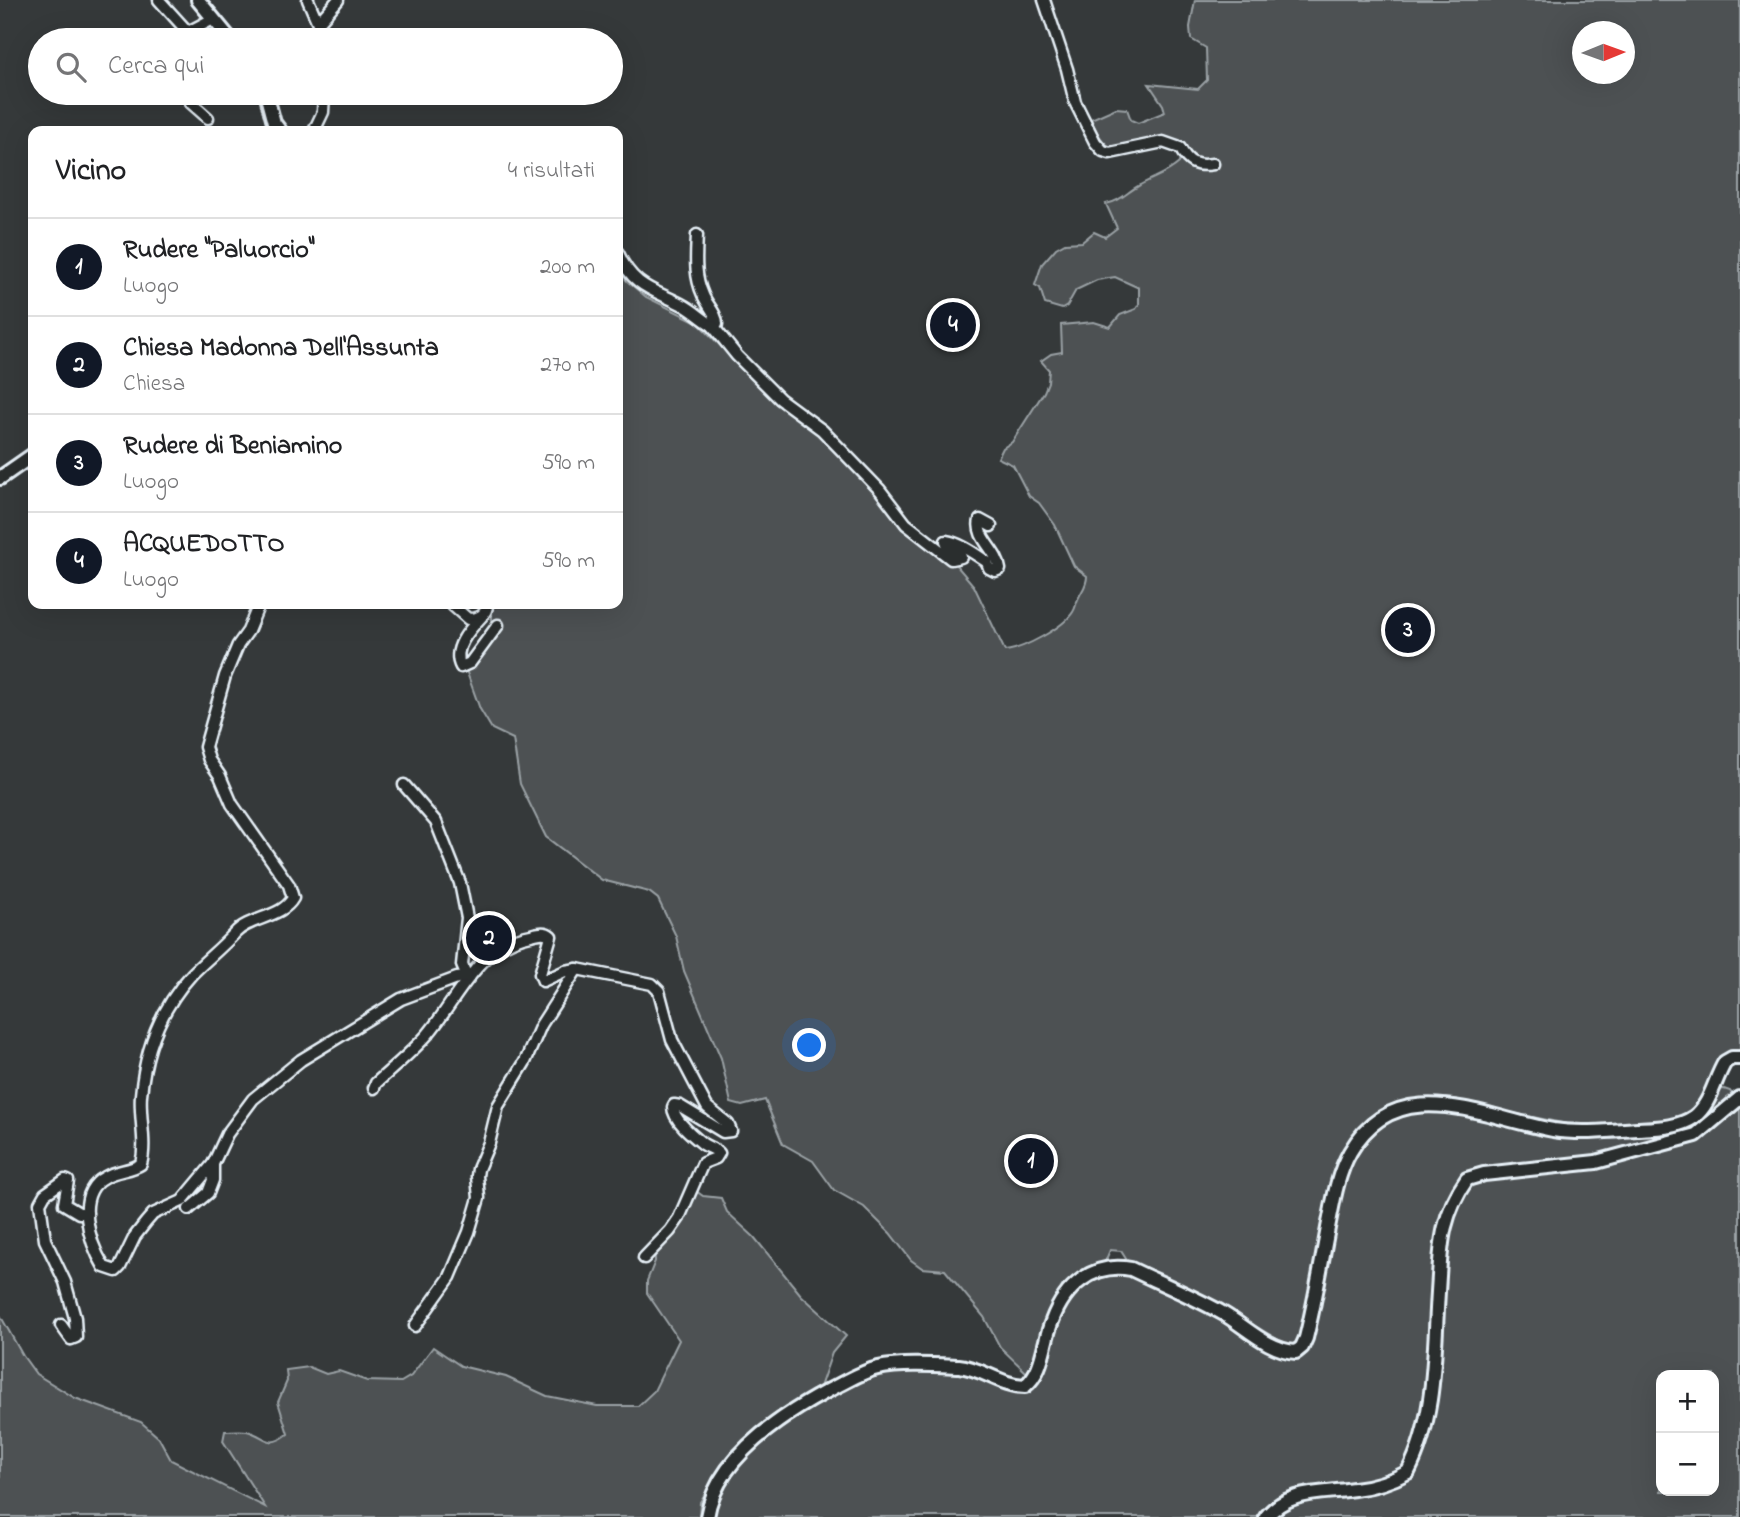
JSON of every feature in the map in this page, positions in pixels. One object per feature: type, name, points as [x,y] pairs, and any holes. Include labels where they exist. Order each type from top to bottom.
[{"type":"street","points":[[159,0],[184,28]]},
{"type":"street","points":[[198,0],[221,28]]},
{"type":"street","points":[[308,0],[319,28]]},
{"type":"street","points":[[318,23],[338,0]]},
{"type":"street","points":[[1044,0],[1075,102],[1095,142],[1103,151],[1111,153],[1163,142],[1180,148],[1186,160],[1192,163],[1201,166],[1213,164]]},
{"type":"street","points":[[196,28],[214,19]]},
{"type":"street","points":[[193,105],[208,118]]},
{"type":"street","points":[[269,105],[276,126]]},
{"type":"street","points":[[316,126],[323,105]]},
{"type":"street","points":[[697,235],[697,280],[703,297],[716,318],[717,324],[712,325]]},
{"type":"street","points":[[623,265],[645,288],[685,306],[712,325],[737,356],[780,399],[822,430],[880,490],[906,524],[951,559],[961,558],[948,547],[946,541],[980,557],[987,562],[989,568],[995,571],[1000,569],[996,555],[982,534],[980,520],[991,526]]},
{"type":"street","points":[[0,478],[28,458]]},
{"type":"street","points":[[257,609],[225,676],[205,747],[232,804],[289,886],[293,898],[284,907],[238,930],[173,996],[158,1025],[145,1065],[141,1097],[141,1164],[105,1177],[96,1184],[89,1197],[87,1213],[90,1236],[96,1255],[104,1267],[116,1271],[120,1267],[135,1236],[153,1214],[181,1201],[213,1164],[227,1134],[253,1099],[301,1059],[401,999],[457,978],[467,977]]},
{"type":"street","points":[[457,609],[468,619],[482,616]]},
{"type":"street","points":[[487,609],[468,630],[460,646],[458,655],[461,667],[470,663],[498,625]]},
{"type":"street","points":[[404,785],[436,822],[460,883],[467,918],[462,965],[467,977]]},
{"type":"street","points":[[374,1088],[376,1083],[413,1051],[450,1006],[467,977],[501,946],[518,937],[548,933],[551,939],[540,974],[544,981],[565,971],[577,970],[644,981],[657,988],[672,1040],[707,1107],[732,1128],[729,1133],[723,1132],[674,1105],[676,1119],[705,1145],[719,1153],[716,1158],[703,1163],[679,1218],[644,1258]]},
{"type":"street","points":[[415,1326],[450,1278],[469,1232],[479,1198],[478,1169],[489,1143],[498,1105],[525,1062],[541,1025],[577,970]]},
{"type":"street","points":[[707,1517],[709,1502],[717,1484],[756,1438],[797,1408],[864,1373],[890,1367],[960,1366],[974,1368],[1017,1386],[1025,1385],[1035,1374],[1052,1321],[1065,1295],[1083,1278],[1102,1268],[1116,1266],[1131,1269],[1223,1314],[1275,1347],[1296,1352],[1302,1348],[1306,1338],[1334,1197],[1349,1153],[1360,1137],[1391,1112],[1419,1105],[1444,1105],[1464,1107],[1553,1130],[1580,1132],[1661,1127],[1680,1124],[1701,1111],[1725,1062],[1740,1058]]},
{"type":"street","points":[[1266,1517],[1272,1509],[1289,1499],[1308,1493],[1379,1484],[1408,1472],[1420,1449],[1432,1382],[1442,1231],[1455,1197],[1467,1179],[1484,1174],[1596,1162],[1696,1135],[1740,1098]]},
{"type":"street","points":[[189,1209],[208,1193],[213,1180],[213,1164]]},
{"type":"street","points":[[61,1325],[71,1339],[76,1337],[75,1318],[65,1282],[45,1240],[40,1203],[45,1194],[65,1180],[68,1181],[64,1203],[79,1213],[87,1213]]},
{"type":"shaded area","points":[[1195,0],[1740,0],[1740,1050],[1722,1057],[1715,1066],[1697,1107],[1681,1118],[1668,1121],[1598,1125],[1562,1123],[1474,1105],[1391,1107],[1376,1114],[1352,1140],[1303,1336],[1295,1346],[1289,1346],[1209,1299],[1128,1262],[1121,1251],[1110,1250],[1105,1262],[1085,1268],[1062,1286],[1028,1374],[1000,1347],[984,1317],[945,1270],[922,1268],[911,1260],[890,1233],[864,1207],[834,1190],[813,1161],[783,1144],[765,1100],[742,1106],[731,1103],[721,1058],[684,971],[676,936],[658,899],[649,892],[602,880],[546,837],[520,784],[513,739],[492,729],[480,709],[466,670],[476,664],[479,657],[492,622],[492,609],[623,609],[623,276],[646,297],[697,322],[785,408],[813,426],[865,480],[900,524],[951,559],[974,586],[1005,651],[1042,637],[1061,625],[1074,610],[1087,576],[1074,566],[1055,525],[1039,503],[1029,496],[1013,465],[998,458],[1003,448],[1012,442],[1044,392],[1049,370],[1041,361],[1051,354],[1062,352],[1061,325],[1094,322],[1110,327],[1120,315],[1136,309],[1139,304],[1139,288],[1115,277],[1097,280],[1076,290],[1067,306],[1062,309],[1045,304],[1040,288],[1035,285],[1042,264],[1056,248],[1065,243],[1082,242],[1094,232],[1105,237],[1117,228],[1106,204],[1120,199],[1179,163],[1180,153],[1174,144],[1134,152],[1115,150],[1098,134],[1091,119],[1116,108],[1127,109],[1131,120],[1138,123],[1165,112],[1149,84],[1198,89],[1207,80],[1206,48],[1191,39],[1190,27]]},
{"type":"shaded area","points":[[1718,1090],[1730,1091],[1734,1097],[1695,1130],[1595,1157],[1483,1169],[1464,1174],[1450,1195],[1437,1230],[1427,1381],[1414,1447],[1403,1468],[1354,1484],[1307,1488],[1287,1494],[1269,1505],[1259,1517],[713,1517],[719,1496],[730,1476],[762,1441],[802,1412],[870,1376],[900,1371],[951,1372],[985,1377],[1027,1391],[1040,1377],[1057,1323],[1066,1306],[1090,1280],[1107,1274],[1136,1277],[1216,1316],[1271,1351],[1298,1358],[1306,1351],[1347,1173],[1364,1141],[1382,1123],[1394,1117],[1444,1110],[1519,1127],[1676,1128]]},
{"type":"shaded area","points":[[1740,1103],[1740,1517],[1272,1517],[1291,1503],[1380,1488],[1424,1451],[1447,1232],[1458,1199],[1470,1183],[1597,1166],[1698,1139]]},
{"type":"shaded area","points":[[696,1191],[703,1196],[721,1198],[727,1212],[754,1237],[801,1295],[846,1336],[832,1353],[820,1387],[789,1406],[740,1445],[700,1502],[699,1517],[0,1517],[0,1315],[36,1374],[75,1398],[141,1422],[159,1438],[171,1460],[265,1507],[223,1441],[225,1431],[247,1431],[271,1441],[288,1434],[278,1402],[287,1381],[286,1370],[309,1367],[326,1374],[339,1371],[367,1381],[401,1382],[411,1376],[433,1347],[461,1366],[506,1377],[547,1396],[597,1406],[638,1406],[654,1391],[679,1340],[647,1293],[647,1281],[655,1261],[654,1239],[669,1227]]},
{"type":"place","name":"ACQUEDOTTO","points":[[953,325]]},
{"type":"place","name":"Rudere di Beniamino","points":[[1408,630]]},
{"type":"place","name":"Chiesa Madonna Dell'Assunta","points":[[489,938]]},
{"type":"place","name":"Rudere \"Paluorcio\"","points":[[1031,1161]]}]
